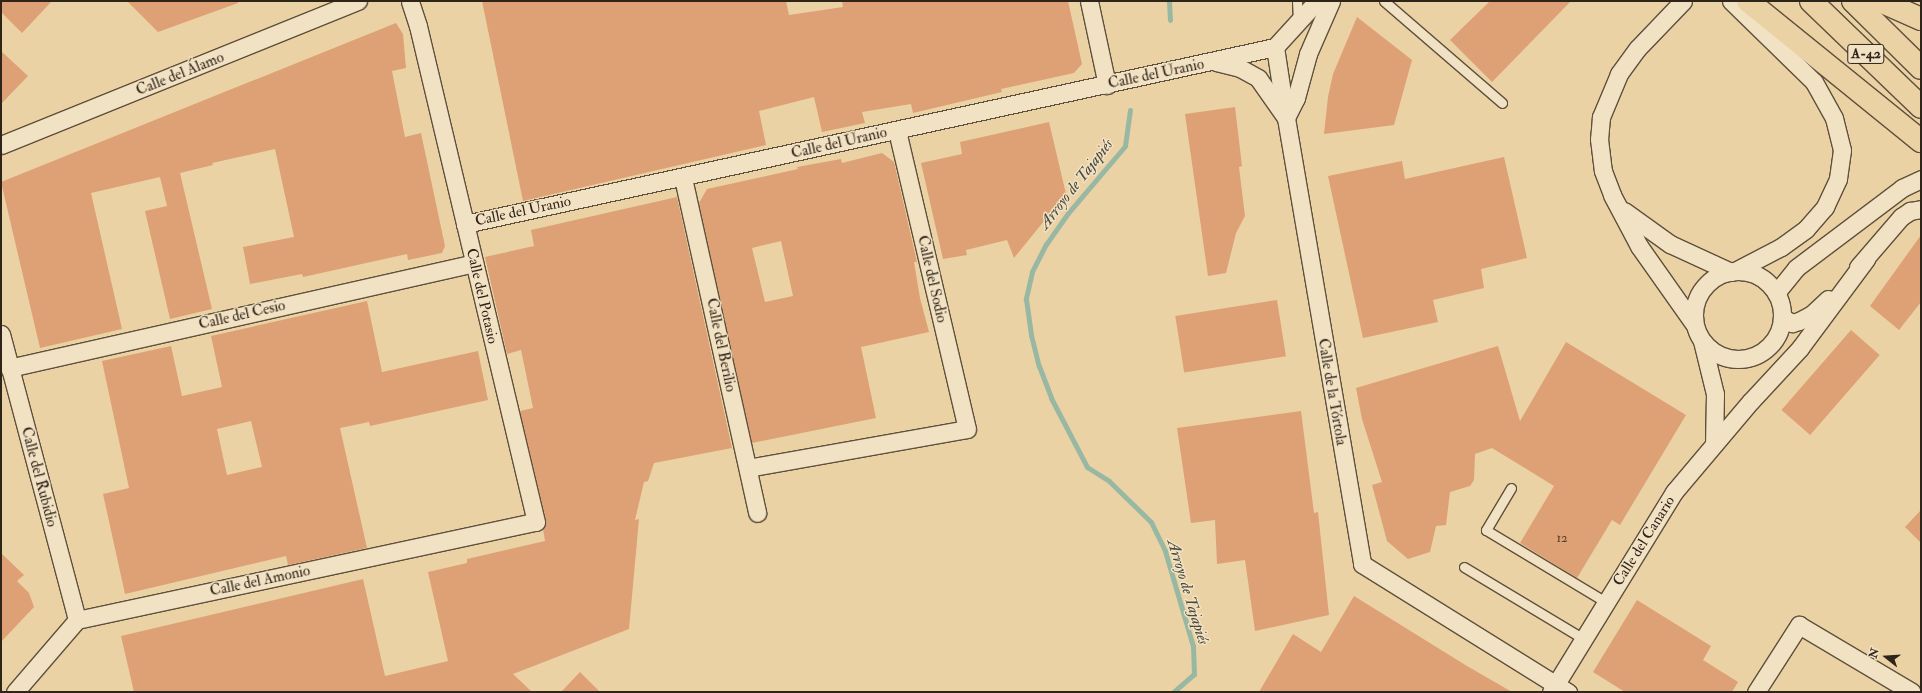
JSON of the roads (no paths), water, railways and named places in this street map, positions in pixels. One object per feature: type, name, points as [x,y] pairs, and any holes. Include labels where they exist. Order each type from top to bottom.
[{"type":"highway","points":[[1748,1],[1921,141]]},
{"type":"highway","name":"A-42","points":[[1811,1],[1921,107]]},
{"type":"highway","name":"A-42","points":[[1853,1],[1921,68]]},
{"type":"highway","points":[[1880,1],[1921,19]]},
{"type":"street","name":"Calle del Álamo","points":[[1,146],[358,1]]},
{"type":"street","name":"Calle del Potasio","points":[[410,1],[418,26],[536,522]]},
{"type":"street","points":[[1089,1],[1107,85]]},
{"type":"street","points":[[1275,47],[1298,20],[1317,1]]},
{"type":"street","points":[[1214,61],[1240,68],[1258,78],[1286,118],[1296,98],[1308,54],[1331,1]]},
{"type":"street","points":[[1683,1],[1637,49],[1619,74],[1601,117],[1599,139],[1603,171],[1612,195],[1622,210],[1639,246],[1694,324],[1702,341],[1715,394],[1714,444]]},
{"type":"street","points":[[1694,324],[1694,310],[1702,290],[1717,276],[1733,271],[1781,247],[1806,229],[1825,207],[1838,179],[1842,150],[1834,118],[1814,82],[1732,1]]},
{"type":"street","name":"Calle del Uranio","points":[[465,224],[683,178],[1275,47]]},
{"type":"street","name":"Calle de la Tórtola","points":[[1275,47],[1362,564],[1558,689]]},
{"type":"street","name":"Calle del Sodio","points":[[748,468],[967,429],[898,130]]},
{"type":"street","name":"Calle del Berilio","points":[[683,178],[757,513]]},
{"type":"street","points":[[1776,293],[1796,268],[1902,188],[1921,179]]},
{"type":"street","name":"Calle del Canario","points":[[1558,689],[1584,639],[1674,492],[1751,401],[1811,335],[1866,259],[1901,217],[1910,211],[1921,209]]},
{"type":"street","points":[[1622,210],[1670,244],[1733,271],[1758,276],[1776,293],[1779,328],[1764,350],[1752,357],[1738,360],[1718,354],[1702,341]]},
{"type":"street","name":"Calle del Canario","points":[[1751,401],[1775,368],[1779,356],[1779,328],[1812,314],[1866,259]]},
{"type":"street","name":"Calle del Cesio","points":[[9,368],[474,263]]},
{"type":"street","points":[[1779,328],[1811,335]]},
{"type":"street","name":"Calle del Rubidio","points":[[1,334],[77,620]]},
{"type":"street","name":"Calle del Amonio","points":[[77,620],[536,522]]},
{"type":"street","points":[[15,692],[77,620]]},
{"type":"street","points":[[1756,692],[1799,625],[1912,692]]},
{"type":"lane","points":[[1296,1],[1298,20]]},
{"type":"lane","points":[[1384,1],[1502,103]]},
{"type":"lane","points":[[1511,488],[1486,530],[1606,602]]},
{"type":"lane","points":[[1464,567],[1584,639]]},
{"type":"waterway","name":"Arroyo de Tajapiés","points":[[1169,1],[1170,20]]},
{"type":"waterway","name":"Arroyo de Tajapiés","points":[[1130,110],[1125,146],[1068,213],[1046,244],[1032,272],[1026,299],[1031,335],[1039,366],[1051,398],[1087,467],[1109,481],[1151,522],[1165,551],[1193,646],[1194,674],[1173,692]]}]
